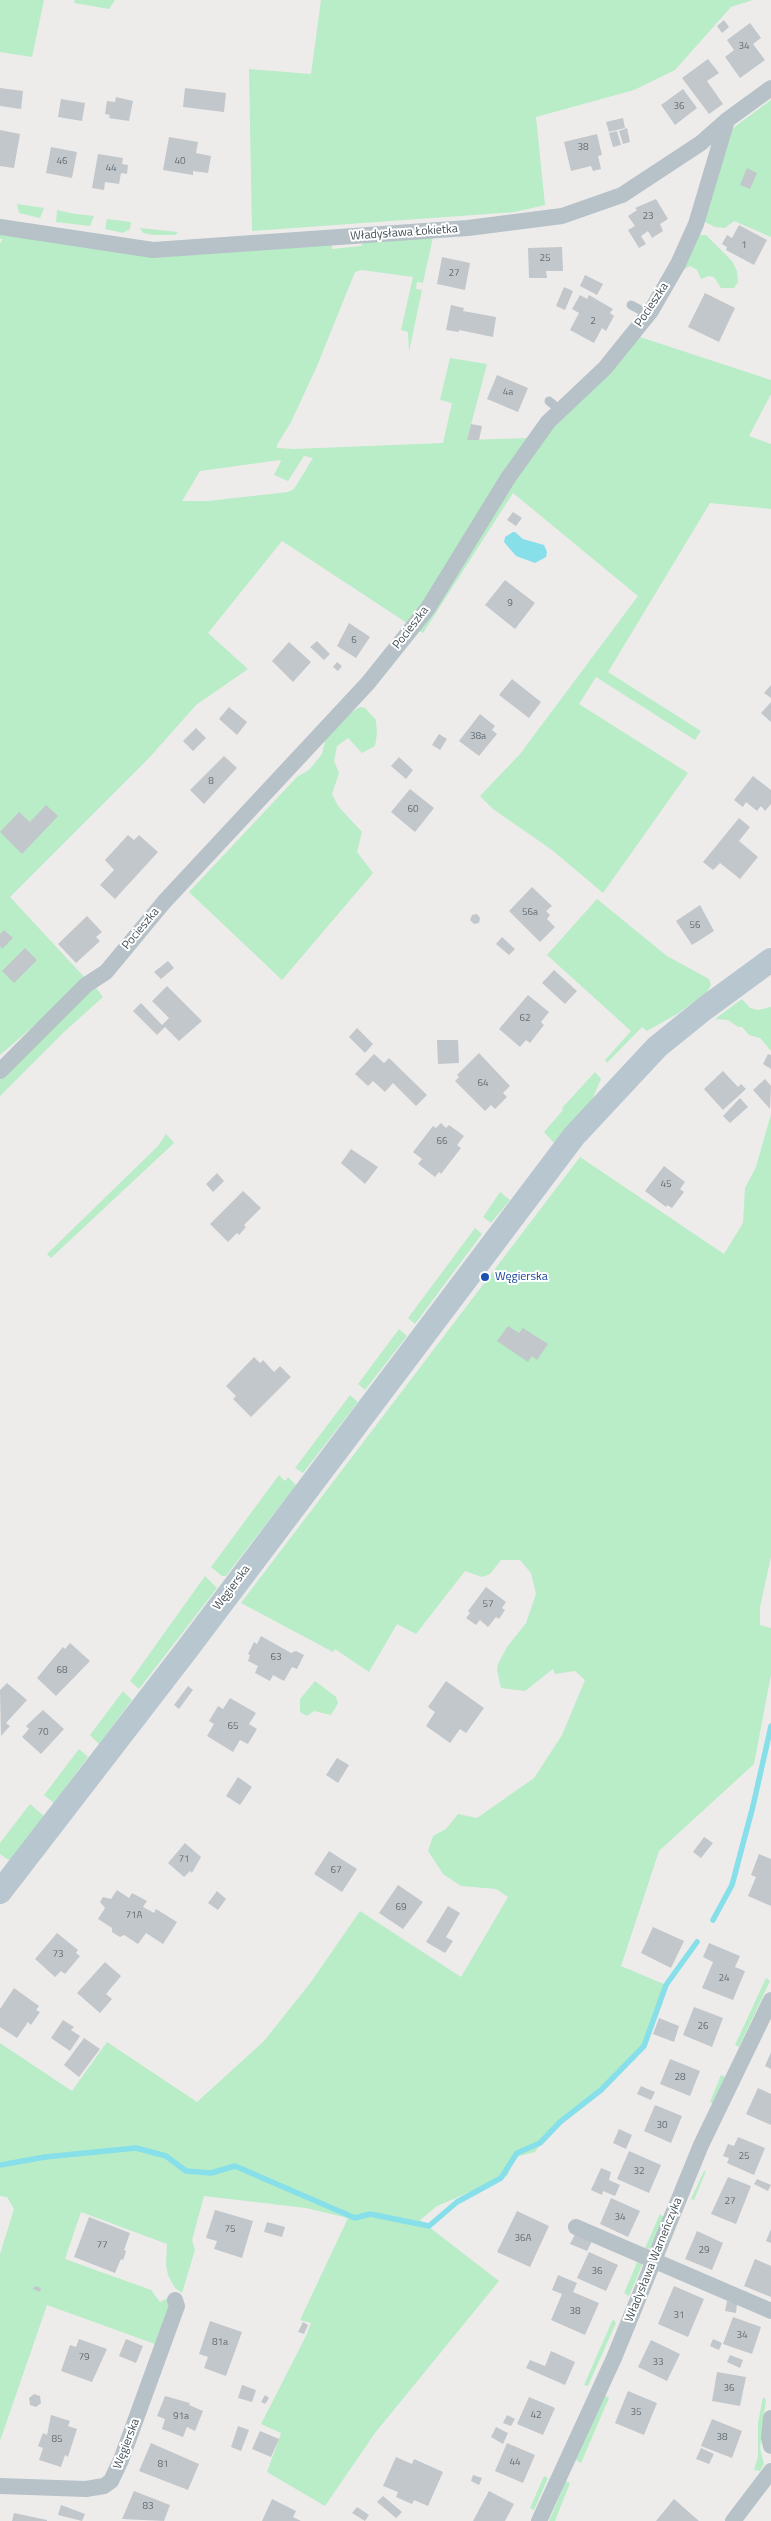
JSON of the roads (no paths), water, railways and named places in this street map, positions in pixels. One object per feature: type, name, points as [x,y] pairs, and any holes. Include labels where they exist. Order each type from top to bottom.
[{"type":"main road","name":"Węgierska","points":[[0,1892],[185,1652],[574,1136],[658,1047],[704,1008],[771,960]]},
{"type":"street","name":"Władysława Łokietka","points":[[0,226],[153,250],[484,231],[567,220],[622,195],[701,143],[727,120],[771,88]]},
{"type":"street","name":"Pocieszka","points":[[0,1070],[86,985],[106,972],[195,863],[368,683],[428,608],[508,478],[548,422],[554,406],[605,368],[648,314],[678,264],[696,224],[727,120]]},
{"type":"street","name":"Władysława Warneńczyka","points":[[538,2521],[614,2358],[701,2145],[771,2000]]},
{"type":"street","points":[[576,2227],[771,2311]]},
{"type":"street","name":"Węgierska","points":[[0,2486],[86,2489],[104,2486],[111,2481],[121,2460],[177,2306],[175,2300]]},
{"type":"street","points":[[771,2418],[771,2446]]},
{"type":"street","points":[[734,2521],[769,2478]]},
{"type":"lane","points":[[631,305],[648,314]]},
{"type":"water","points":[[513,532],[523,539],[544,545],[547,552],[546,557],[535,563],[516,556],[504,542],[505,537]]},
{"type":"waterway","points":[[713,1920],[732,1885],[753,1806],[771,1726]]},
{"type":"waterway","points":[[0,2165],[45,2157],[136,2148],[166,2156],[186,2171],[211,2173],[235,2166],[355,2218],[370,2214],[429,2226],[457,2202],[501,2178],[517,2153],[540,2143],[560,2122],[601,2090],[644,2046],[666,1985],[697,1942]]},
{"type":"place","name":"Węgierska","points":[[485,1277]]}]
